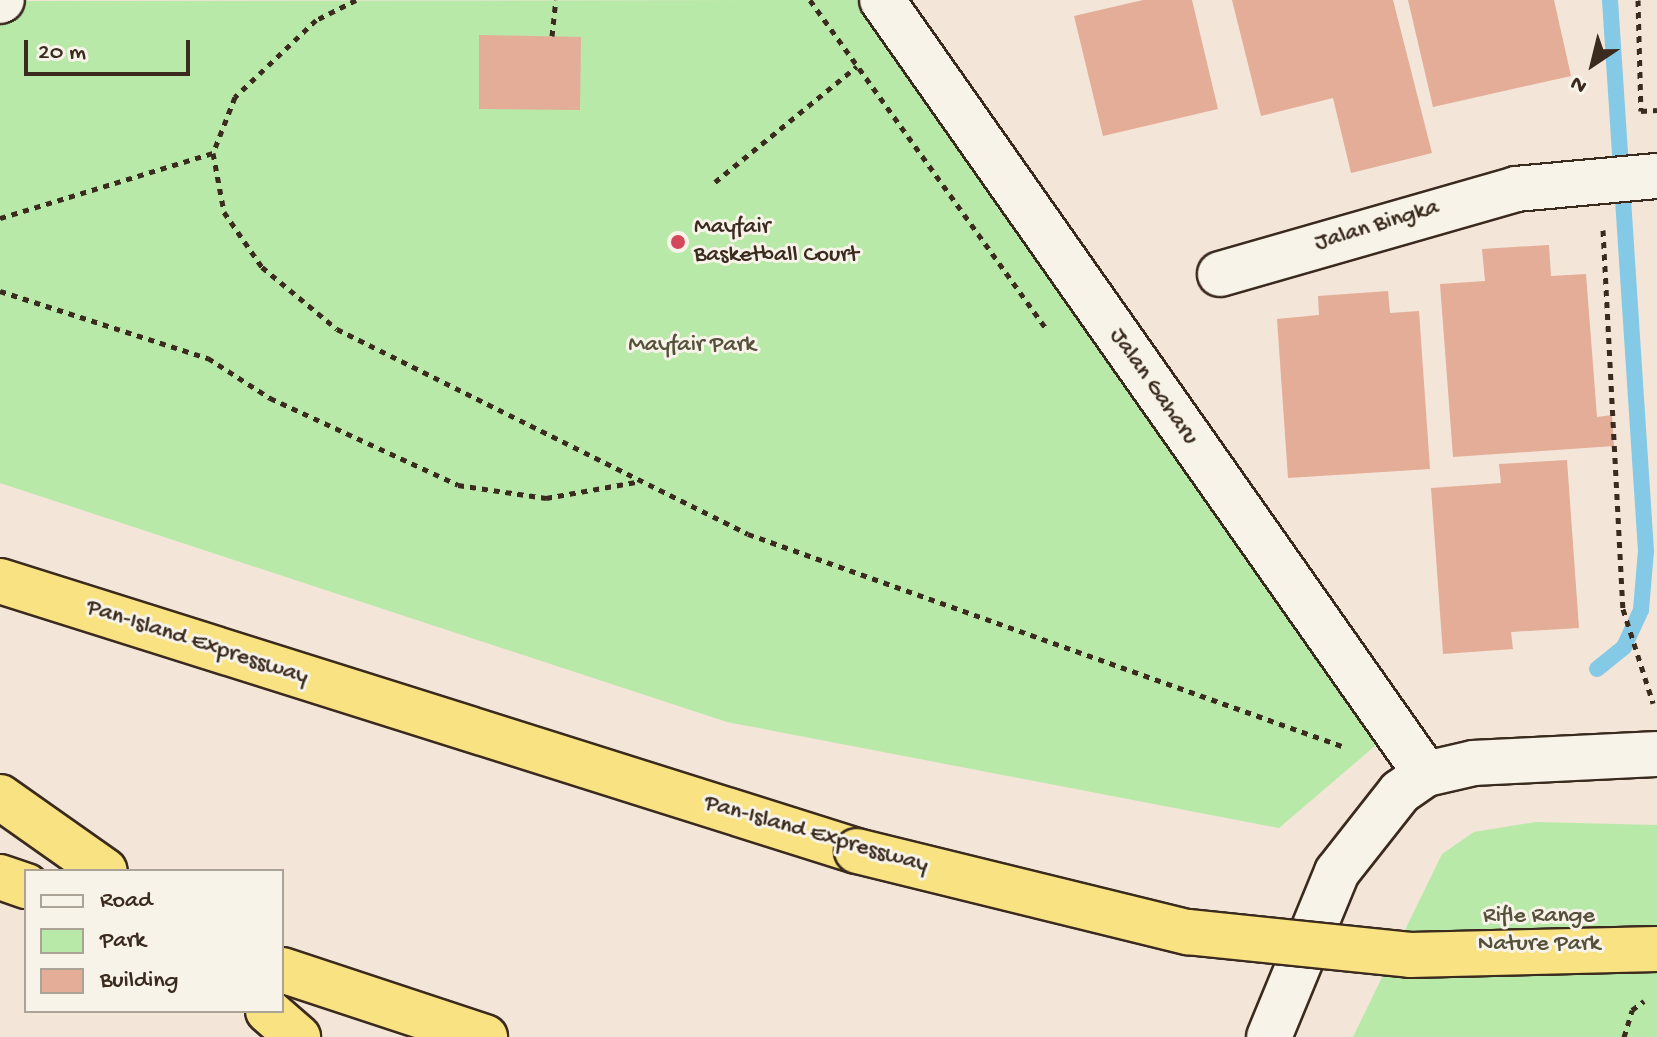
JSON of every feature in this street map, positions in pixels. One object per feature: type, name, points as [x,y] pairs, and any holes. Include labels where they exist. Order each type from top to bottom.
[{"type":"highway","name":"Pan-Island Expressway","points":[[0,581],[857,851],[1188,932],[1410,955],[1657,949]]},
{"type":"highway","points":[[0,797],[102,869]]},
{"type":"highway","points":[[0,877],[24,885]]},
{"type":"highway","points":[[284,971],[485,1037]]},
{"type":"highway","points":[[270,1013],[298,1037]]},
{"type":"street","name":"Jalan Gaharu","points":[[882,0],[1426,774]]},
{"type":"street","name":"Jalan Bingka","points":[[1220,274],[1457,202],[1580,179],[1657,176]]},
{"type":"street","points":[[1269,1037],[1348,853],[1375,816],[1426,774],[1539,755],[1657,754]]},
{"type":"path","points":[[356,0],[316,20],[235,97],[213,153],[224,212],[254,256],[337,329],[748,534],[1346,747]]},
{"type":"path","points":[[552,36],[556,0]]},
{"type":"path","points":[[1638,0],[1641,111],[1657,110]]},
{"type":"path","points":[[715,182],[857,66]]},
{"type":"path","points":[[0,218],[213,153]]},
{"type":"path","points":[[1580,179],[1603,219],[1623,609],[1657,715]]},
{"type":"path","points":[[0,291],[208,358],[270,398],[458,485],[546,498],[642,481]]},
{"type":"path","points":[[1624,1037],[1632,1010],[1657,990]]},
{"type":"green space","name":"Mayfair Park","points":[[870,0],[1389,734],[1279,828],[727,722],[0,483],[0,1]]},
{"type":"green space","name":"Rifle Range Nature Park","points":[[1536,822],[1657,825],[1657,1037],[1353,1037],[1442,854],[1474,832]]},
{"type":"building","points":[[1143,0],[1192,0],[1218,109],[1103,136],[1074,16]]},
{"type":"building","points":[[1232,0],[1393,0],[1432,153],[1351,173],[1333,98],[1261,116]]},
{"type":"building","points":[[1408,0],[1554,0],[1571,76],[1433,107]]},
{"type":"building","points":[[479,35],[581,37],[580,110],[479,109]]},
{"type":"building","points":[[1549,245],[1551,276],[1586,274],[1597,417],[1612,415],[1614,446],[1453,457],[1440,284],[1485,281],[1482,249]]},
{"type":"building","points":[[1388,291],[1390,313],[1419,311],[1430,469],[1288,478],[1277,319],[1319,315],[1318,296]]},
{"type":"building","points":[[1567,460],[1579,628],[1511,632],[1513,649],[1443,654],[1431,488],[1501,483],[1499,464]]},
{"type":"waterway","points":[[1597,669],[1624,647],[1641,610],[1646,551],[1610,0]]},
{"type":"place","name":"Mayfair Basketball Court","points":[[678,242]]}]
